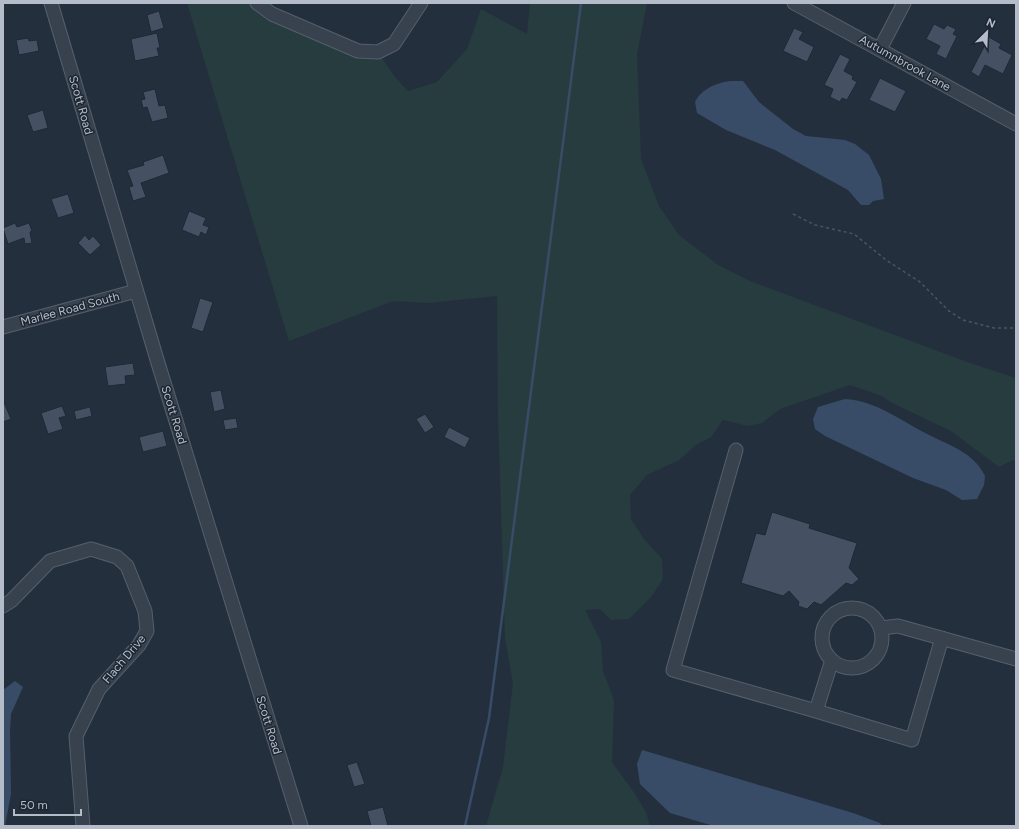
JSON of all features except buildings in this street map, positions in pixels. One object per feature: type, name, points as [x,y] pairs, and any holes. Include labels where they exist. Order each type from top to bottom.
[{"type":"street","name":"Scott Road","points":[[51,3],[136,291],[301,826]]},
{"type":"street","points":[[257,3],[272,14],[345,45],[358,50],[378,52],[394,44],[421,3]]},
{"type":"street","name":"Autumnbrook Lane","points":[[794,3],[1016,124]]},
{"type":"street","points":[[880,49],[904,3]]},
{"type":"street","name":"Marlee Road South","points":[[3,327],[136,291]]},
{"type":"street","points":[[736,450],[673,670],[912,740],[942,638]]},
{"type":"street","name":"Flach Drive","points":[[3,606],[11,601],[50,561],[91,549],[117,557],[127,566],[145,611],[147,631],[139,645],[99,689],[76,736],[83,826]]},
{"type":"street","points":[[854,609],[868,613],[877,620],[882,638],[881,648],[876,657],[860,668],[840,666],[832,660],[824,648],[822,634],[829,620],[840,611],[854,609]]},
{"type":"street","points":[[880,628],[898,626],[1016,659]]},
{"type":"street","points":[[816,711],[832,660]]},
{"type":"path","points":[[793,214],[815,225],[854,234],[886,260],[920,282],[943,306],[962,320],[994,328],[1016,328]]},
{"type":"green space","points":[[187,3],[255,3],[381,57],[395,77],[408,91],[437,82],[467,49],[481,9],[527,34],[530,3],[647,3],[637,54],[641,159],[659,206],[679,235],[718,265],[750,281],[970,363],[1016,378],[1016,461],[1013,460],[999,467],[951,431],[890,402],[882,396],[850,385],[780,409],[762,423],[748,426],[723,420],[711,437],[696,445],[679,460],[647,475],[630,495],[631,519],[644,539],[662,559],[663,579],[651,597],[629,619],[611,620],[600,609],[585,610],[601,642],[603,671],[614,700],[612,762],[646,812],[650,826],[486,826],[503,767],[513,683],[505,638],[498,418],[497,296],[428,303],[393,301],[289,341]]},
{"type":"water","points":[[731,81],[743,81],[759,102],[793,129],[806,136],[845,140],[855,144],[869,155],[881,179],[884,199],[873,201],[869,205],[861,205],[848,190],[775,150],[726,130],[697,113],[695,102],[701,93],[715,85]]},
{"type":"water","points":[[845,399],[868,404],[888,412],[961,451],[975,461],[985,476],[984,485],[977,499],[962,500],[946,490],[913,478],[825,436],[815,429],[813,419],[818,407]]},
{"type":"water","points":[[15,681],[23,687],[11,714],[11,794],[5,826],[3,826],[3,690]]},
{"type":"water","points":[[642,750],[853,813],[880,823],[882,826],[714,826],[670,813],[640,784],[637,764]]},
{"type":"waterway","points":[[465,826],[489,718],[581,3]]}]
